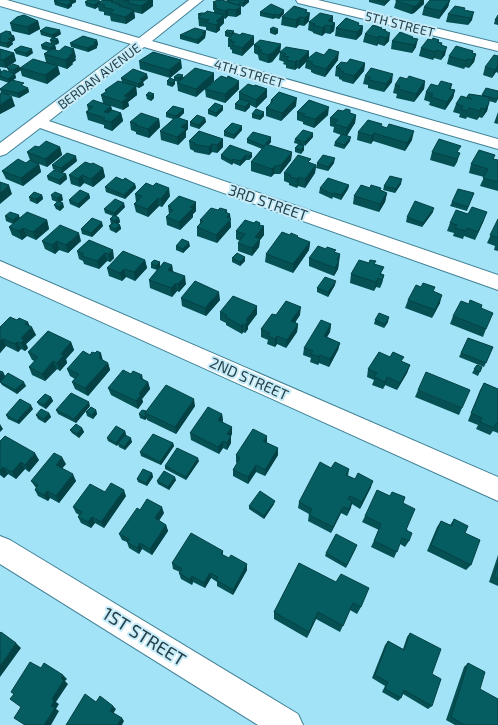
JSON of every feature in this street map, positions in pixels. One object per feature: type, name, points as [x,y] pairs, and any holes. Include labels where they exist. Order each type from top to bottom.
[{"type":"street","points":[[5,16],[32,0]]},
{"type":"street","name":"BERDAN AVENUE","points":[[0,151],[197,0]]},
{"type":"street","name":"5TH STREET","points":[[302,0],[498,47]]},
{"type":"street","name":"4TH STREET","points":[[0,2],[498,144]]},
{"type":"street","name":"3RD STREET","points":[[38,122],[498,283]]},
{"type":"street","name":"2ND STREET","points":[[0,268],[498,489]]},
{"type":"street","name":"1ST STREET","points":[[0,549],[287,725]]},
{"type":"building","points":[[72,0],[67,5],[54,1]]},
{"type":"building","points":[[88,0],[100,1],[94,5],[85,2]]},
{"type":"building","points":[[103,0],[113,1],[111,2],[134,10],[125,17],[110,13],[114,10],[103,7],[105,5],[98,3]]},
{"type":"building","points":[[123,0],[150,0],[141,6],[128,3],[129,1]]},
{"type":"building","points":[[218,0],[241,6],[236,10],[228,9],[225,11],[215,8],[217,6],[214,6],[216,4],[213,2]]},
{"type":"building","points":[[230,0],[246,0],[237,5],[228,2]]},
{"type":"building","points":[[396,0],[421,0],[416,6],[413,6]]},
{"type":"building","points":[[430,0],[450,0],[441,11],[424,7]]},
{"type":"building","points":[[271,4],[284,10],[279,15],[260,12]]},
{"type":"building","points":[[294,6],[307,10],[305,12],[310,13],[305,18],[300,17],[296,20],[282,17]]},
{"type":"building","points":[[455,6],[474,12],[470,18],[448,14]]},
{"type":"building","points":[[207,11],[224,15],[216,21],[219,22],[216,25],[205,22],[209,20],[198,18],[201,15],[198,14],[205,13]]},
{"type":"building","points":[[320,13],[333,16],[328,21],[335,23],[331,26],[325,25],[323,28],[309,22]]},
{"type":"building","points":[[24,15],[38,21],[27,27],[10,23],[17,17]]},
{"type":"building","points":[[346,18],[359,23],[358,25],[363,26],[357,32],[336,28]]},
{"type":"building","points":[[373,25],[390,33],[386,38],[379,36],[378,38],[365,34]]},
{"type":"building","points":[[46,27],[60,30],[52,35],[40,31]]},
{"type":"building","points":[[273,27],[278,29],[276,31],[270,29]]},
{"type":"building","points":[[195,28],[206,31],[202,33],[205,34],[197,40],[180,35]]},
{"type":"building","points":[[227,30],[234,31],[231,34],[225,32]]},
{"type":"building","points":[[6,31],[11,32],[9,34],[14,36],[8,39],[12,40],[6,43],[0,42],[0,34]]},
{"type":"building","points":[[400,32],[413,37],[412,38],[418,39],[414,45],[392,41]]},
{"type":"building","points":[[234,33],[254,36],[242,48],[232,45],[235,42],[228,39]]},
{"type":"building","points":[[83,36],[97,40],[94,43],[96,44],[87,48],[70,43]]},
{"type":"building","points":[[53,38],[58,39],[55,41],[50,40]]},
{"type":"building","points":[[433,38],[439,40],[437,42],[442,43],[441,45],[447,47],[443,52],[436,50],[435,52],[421,48],[428,39],[432,40]]},
{"type":"building","points":[[260,40],[281,44],[268,55],[259,52],[262,50],[258,49],[260,47],[254,45]]},
{"type":"building","points":[[46,42],[55,45],[50,48],[41,45]]},
{"type":"building","points":[[21,46],[32,49],[26,53],[14,50]]},
{"type":"building","points":[[65,46],[74,49],[71,51],[74,52],[65,60],[44,54],[52,49],[59,51]]},
{"type":"building","points":[[456,46],[473,51],[472,53],[476,54],[472,60],[467,59],[466,61],[449,56]]},
{"type":"building","points":[[286,47],[309,51],[299,61],[297,60],[295,62],[286,60],[289,57],[284,56],[286,54],[280,52]]},
{"type":"building","points":[[0,49],[14,53],[3,60],[0,59]]},
{"type":"building","points":[[329,49],[339,52],[326,69],[315,66],[311,64],[313,62],[306,60],[316,52],[324,55]]},
{"type":"building","points":[[153,52],[181,60],[169,70],[139,61]]},
{"type":"building","points":[[494,55],[498,56],[498,65],[495,70],[485,67]]},
{"type":"building","points":[[33,59],[58,66],[45,75],[20,68]]},
{"type":"building","points":[[350,59],[365,63],[354,76],[343,73],[344,72],[340,71],[341,69],[336,67],[341,62],[347,63]]},
{"type":"building","points":[[13,64],[19,66],[14,70],[7,68]]},
{"type":"building","points":[[195,68],[214,73],[196,89],[177,83]]},
{"type":"building","points":[[371,68],[393,74],[386,84],[369,80],[371,77],[365,76]]},
{"type":"building","points":[[133,69],[147,74],[140,79],[143,80],[138,84],[121,78]]},
{"type":"building","points":[[4,70],[15,74],[8,79],[0,76],[0,73]]},
{"type":"building","points":[[178,74],[183,75],[179,78],[174,77]]},
{"type":"building","points":[[221,76],[227,78],[228,76],[239,81],[225,94],[205,89]]},
{"type":"building","points":[[409,76],[425,81],[416,94],[398,89],[400,86],[395,85],[400,77],[407,79]]},
{"type":"building","points":[[170,78],[175,80],[172,83],[167,81]]},
{"type":"building","points":[[12,80],[24,83],[21,85],[28,88],[18,93],[0,89]]},
{"type":"building","points":[[118,81],[136,86],[124,96],[128,97],[122,102],[101,95],[107,91],[105,90]]},
{"type":"building","points":[[441,81],[452,84],[449,89],[455,90],[447,102],[431,97],[433,94],[426,92],[431,84],[438,86]]},
{"type":"building","points":[[248,84],[267,89],[256,100],[239,92]]},
{"type":"building","points":[[486,88],[498,91],[497,99],[482,95]]},
{"type":"building","points":[[149,92],[154,94],[151,96],[146,95]]},
{"type":"building","points":[[279,92],[297,98],[282,113],[266,108]]},
{"type":"building","points":[[0,93],[4,93],[12,97],[0,105]]},
{"type":"building","points":[[469,94],[489,97],[489,103],[485,109],[481,108],[480,111],[469,108],[468,111],[461,109],[463,106],[456,104],[461,96],[472,99],[467,97]]},
{"type":"building","points":[[240,99],[250,102],[245,107],[235,104]]},
{"type":"building","points":[[93,100],[111,106],[104,112],[108,113],[112,110],[121,113],[111,122],[103,120],[105,118],[86,112],[93,107],[87,105]]},
{"type":"building","points":[[309,100],[329,107],[315,119],[303,116],[305,114],[297,112]]},
{"type":"building","points":[[215,103],[223,106],[216,113],[208,110]]},
{"type":"building","points":[[173,106],[184,109],[176,116],[166,113]]},
{"type":"building","points":[[256,109],[264,112],[260,116],[252,114]]},
{"type":"building","points":[[346,109],[350,110],[350,113],[356,115],[347,128],[334,124],[338,120],[330,118],[338,110],[343,111]]},
{"type":"building","points":[[141,113],[159,119],[148,129],[130,122]]},
{"type":"building","points":[[197,115],[205,118],[199,125],[190,122]]},
{"type":"building","points":[[176,117],[188,121],[181,127],[186,129],[177,137],[160,131]]},
{"type":"building","points":[[368,120],[382,124],[381,126],[387,128],[389,124],[414,131],[407,143],[374,133],[372,136],[358,132]]},
{"type":"building","points":[[232,123],[242,126],[234,135],[224,131]]},
{"type":"building","points":[[303,130],[313,133],[305,142],[295,139]]},
{"type":"building","points":[[199,131],[223,139],[217,145],[212,144],[209,147],[194,144],[195,143],[189,141]]},
{"type":"building","points":[[253,132],[271,137],[264,146],[247,139]]},
{"type":"building","points":[[342,134],[351,137],[344,145],[335,142]]},
{"type":"building","points":[[439,139],[461,146],[457,152],[460,153],[457,159],[432,152]]},
{"type":"building","points":[[46,141],[60,147],[45,159],[27,152],[35,146],[39,147]]},
{"type":"building","points":[[266,144],[292,152],[281,165],[275,166],[272,169],[251,162]]},
{"type":"building","points":[[299,144],[304,146],[301,150],[295,148]]},
{"type":"building","points":[[230,145],[252,153],[249,156],[246,155],[240,161],[233,159],[232,161],[221,155]]},
{"type":"building","points":[[479,150],[495,155],[493,159],[498,160],[498,182],[483,178],[488,169],[471,164]]},
{"type":"building","points":[[67,153],[76,156],[61,168],[52,165]]},
{"type":"building","points":[[298,155],[311,159],[308,162],[316,165],[305,179],[290,177],[291,175],[284,173]]},
{"type":"building","points":[[323,155],[335,158],[328,167],[317,163]]},
{"type":"building","points":[[18,159],[26,163],[30,160],[39,164],[21,178],[2,171]]},
{"type":"building","points":[[85,162],[91,164],[93,163],[103,168],[91,179],[82,175],[78,179],[69,175]]},
{"type":"building","points":[[54,170],[66,174],[59,180],[47,176]]},
{"type":"building","points":[[390,176],[402,179],[396,189],[384,186]]},
{"type":"building","points":[[116,177],[123,180],[125,178],[135,184],[124,195],[105,187]]},
{"type":"building","points":[[328,178],[349,185],[341,195],[334,193],[332,194],[320,188]]},
{"type":"building","points":[[0,182],[9,185],[0,193]]},
{"type":"building","points":[[146,183],[153,186],[156,183],[169,188],[161,199],[158,198],[147,209],[134,204],[142,196],[135,194]]},
{"type":"building","points":[[361,185],[370,188],[371,185],[381,188],[380,190],[387,193],[380,204],[354,196]]},
{"type":"building","points":[[458,189],[474,193],[468,207],[452,202]]},
{"type":"building","points":[[80,190],[89,194],[78,204],[69,200]]},
{"type":"building","points":[[34,192],[42,195],[36,199],[29,197]]},
{"type":"building","points":[[55,192],[62,195],[57,198],[51,195]]},
{"type":"building","points":[[179,196],[196,202],[190,207],[193,208],[179,222],[166,217],[173,210],[169,209],[171,207],[168,206]]},
{"type":"building","points":[[115,199],[124,203],[114,213],[104,209]]},
{"type":"building","points":[[58,201],[63,203],[59,207],[54,205]]},
{"type":"building","points":[[415,201],[434,208],[423,223],[407,217]]},
{"type":"building","points":[[472,207],[487,212],[478,232],[467,228],[466,231],[455,228],[457,225],[450,223],[456,210],[468,214]]},
{"type":"building","points":[[211,208],[227,210],[225,212],[230,214],[227,217],[231,219],[216,235],[197,227],[203,221],[200,220]]},
{"type":"building","points":[[10,212],[19,215],[13,220],[5,216]]},
{"type":"building","points":[[27,212],[47,220],[33,232],[23,228],[19,231],[9,227]]},
{"type":"building","points":[[114,215],[119,218],[115,221],[110,219]]},
{"type":"building","points":[[92,218],[102,222],[91,233],[81,229]]},
{"type":"building","points":[[498,219],[498,238],[490,235]]},
{"type":"building","points":[[245,220],[254,223],[256,221],[260,223],[259,225],[264,226],[255,237],[260,239],[252,248],[238,243],[245,234],[236,231]]},
{"type":"building","points":[[114,222],[120,225],[115,229],[109,226]]},
{"type":"building","points":[[60,225],[79,233],[66,245],[57,241],[52,245],[42,241]]},
{"type":"building","points":[[282,232],[290,235],[291,233],[310,242],[293,264],[266,254]]},
{"type":"building","points":[[182,239],[189,242],[183,249],[176,246]]},
{"type":"building","points":[[89,240],[113,250],[108,254],[105,253],[97,261],[82,256],[84,254],[77,251]]},
{"type":"building","points":[[318,246],[336,250],[334,252],[340,254],[337,260],[339,261],[335,268],[309,258]]},
{"type":"building","points":[[123,251],[145,260],[134,272],[124,269],[120,273],[107,268]]},
{"type":"building","points":[[237,253],[245,257],[240,262],[232,258]]},
{"type":"building","points":[[154,260],[160,262],[156,266],[151,263]]},
{"type":"building","points":[[359,260],[369,263],[370,260],[376,261],[374,264],[384,267],[380,274],[384,275],[382,280],[378,278],[376,282],[351,274]]},
{"type":"building","points":[[164,262],[172,265],[168,270],[185,276],[178,284],[176,283],[171,288],[149,280]]},
{"type":"building","points":[[325,277],[336,281],[328,292],[317,288]]},
{"type":"building","points":[[195,281],[219,292],[205,308],[181,298]]},
{"type":"building","points":[[423,283],[435,287],[433,291],[442,295],[435,310],[408,300],[416,285],[421,287]]},
{"type":"building","points":[[233,296],[257,306],[246,320],[248,321],[245,325],[243,324],[241,326],[226,317],[227,315],[220,312]]},
{"type":"building","points":[[470,300],[482,305],[481,308],[493,313],[486,329],[453,316],[461,301],[469,304]]},
{"type":"building","points":[[286,301],[301,307],[291,321],[298,324],[287,340],[277,336],[275,339],[268,336],[270,333],[261,329],[272,314],[276,315]]},
{"type":"building","points":[[379,313],[389,317],[385,324],[375,320]]},
{"type":"building","points":[[10,317],[17,320],[19,318],[28,322],[25,324],[32,327],[21,338],[24,340],[21,343],[17,342],[15,344],[3,339],[0,341],[0,327]]},
{"type":"building","points":[[321,320],[331,324],[324,336],[340,343],[330,359],[320,355],[319,357],[311,354],[313,351],[304,348]]},
{"type":"building","points":[[48,331],[71,342],[61,354],[64,355],[57,363],[53,361],[42,374],[29,367],[38,357],[28,352]]},
{"type":"building","points":[[468,338],[493,347],[486,363],[461,353]]},
{"type":"building","points":[[83,351],[90,355],[92,352],[95,353],[97,351],[101,353],[99,358],[108,363],[85,388],[72,382],[79,374],[67,369]]},
{"type":"building","points":[[379,352],[390,357],[393,352],[404,357],[401,361],[410,365],[400,383],[387,377],[385,382],[374,377],[377,373],[368,369]]},
{"type":"building","points":[[477,365],[482,367],[480,372],[474,369]]},
{"type":"building","points":[[123,370],[131,374],[133,371],[142,375],[140,378],[148,382],[139,394],[141,395],[136,401],[108,388]]},
{"type":"building","points":[[426,372],[470,390],[462,408],[418,390]]},
{"type":"building","points":[[8,373],[24,382],[15,390],[0,382]]},
{"type":"building","points":[[484,383],[498,389],[498,424],[496,423],[494,428],[480,422],[482,418],[471,413]]},
{"type":"building","points":[[166,385],[194,399],[175,427],[145,413]]},
{"type":"building","points":[[71,393],[89,402],[74,419],[56,410]]},
{"type":"building","points":[[45,394],[51,397],[44,405],[37,402]]},
{"type":"building","points":[[20,399],[31,405],[17,421],[6,415]]},
{"type":"building","points":[[91,407],[96,410],[92,415],[86,412]]},
{"type":"building","points":[[208,407],[222,414],[218,420],[232,427],[227,434],[231,436],[227,443],[223,441],[218,447],[190,433]]},
{"type":"building","points":[[41,409],[49,413],[44,419],[36,415]]},
{"type":"building","points":[[142,410],[146,411],[146,415],[144,417],[139,414]]},
{"type":"building","points":[[76,424],[82,428],[77,434],[70,430]]},
{"type":"building","points":[[116,426],[125,431],[116,443],[107,438]]},
{"type":"building","points":[[253,429],[267,436],[263,441],[278,448],[265,470],[256,465],[248,477],[233,470],[240,458],[236,455]]},
{"type":"building","points":[[153,434],[173,443],[160,462],[140,452]]},
{"type":"building","points":[[125,435],[131,438],[124,447],[118,443]]},
{"type":"building","points":[[5,436],[35,453],[25,465],[21,462],[12,472],[3,467],[0,471],[0,441]]},
{"type":"building","points":[[177,448],[198,458],[186,477],[165,466]]},
{"type":"building","points":[[54,453],[62,457],[56,465],[73,474],[56,496],[47,491],[44,495],[35,490],[38,485],[31,481]]},
{"type":"building","points":[[320,462],[331,468],[335,462],[349,469],[346,475],[355,479],[358,473],[373,481],[362,502],[350,496],[348,499],[352,501],[349,509],[343,507],[333,527],[309,515],[312,509],[299,502]]},
{"type":"building","points":[[143,469],[152,473],[146,483],[137,479]]},
{"type":"building","points":[[164,471],[175,477],[168,487],[157,481]]},
{"type":"building","points":[[111,483],[124,490],[101,522],[92,517],[88,522],[78,517],[82,512],[73,507],[90,484],[105,492]]},
{"type":"building","points":[[377,490],[390,496],[392,492],[405,497],[403,503],[415,509],[406,530],[412,533],[409,541],[402,538],[397,552],[374,541],[381,524],[365,516]]},
{"type":"building","points":[[260,491],[275,501],[264,516],[249,506]]},
{"type":"building","points":[[147,499],[162,507],[155,518],[166,525],[150,549],[140,543],[137,548],[127,542],[129,539],[119,534],[137,508],[140,510]]},
{"type":"building","points":[[454,519],[468,526],[465,533],[480,540],[471,565],[431,545],[441,521],[452,526]]},
{"type":"building","points":[[191,533],[223,551],[221,554],[229,558],[231,555],[247,564],[233,590],[216,580],[218,577],[210,573],[204,583],[192,576],[190,580],[179,573],[182,569],[172,563]]},
{"type":"building","points":[[336,534],[357,545],[347,565],[326,553]]},
{"type":"building","points":[[299,563],[336,582],[341,574],[369,588],[361,607],[353,603],[343,626],[318,612],[309,632],[274,612]]},
{"type":"building","points":[[498,564],[498,579],[494,577]]},
{"type":"building","points":[[1,632],[16,643],[0,666],[0,633]]},
{"type":"building","points":[[410,633],[441,649],[432,674],[441,679],[432,706],[404,690],[401,698],[385,689],[388,682],[375,675],[388,641],[404,650]]},
{"type":"building","points":[[30,662],[41,668],[44,663],[63,675],[61,678],[64,680],[52,699],[54,701],[51,706],[55,708],[44,725],[25,725],[14,718],[21,707],[10,699],[14,694],[11,692]]},
{"type":"building","points":[[468,663],[485,672],[480,689],[498,699],[498,725],[464,725],[451,717]]},
{"type":"building","points":[[85,694],[96,702],[100,696],[113,706],[110,711],[122,718],[117,725],[66,725]]}]
